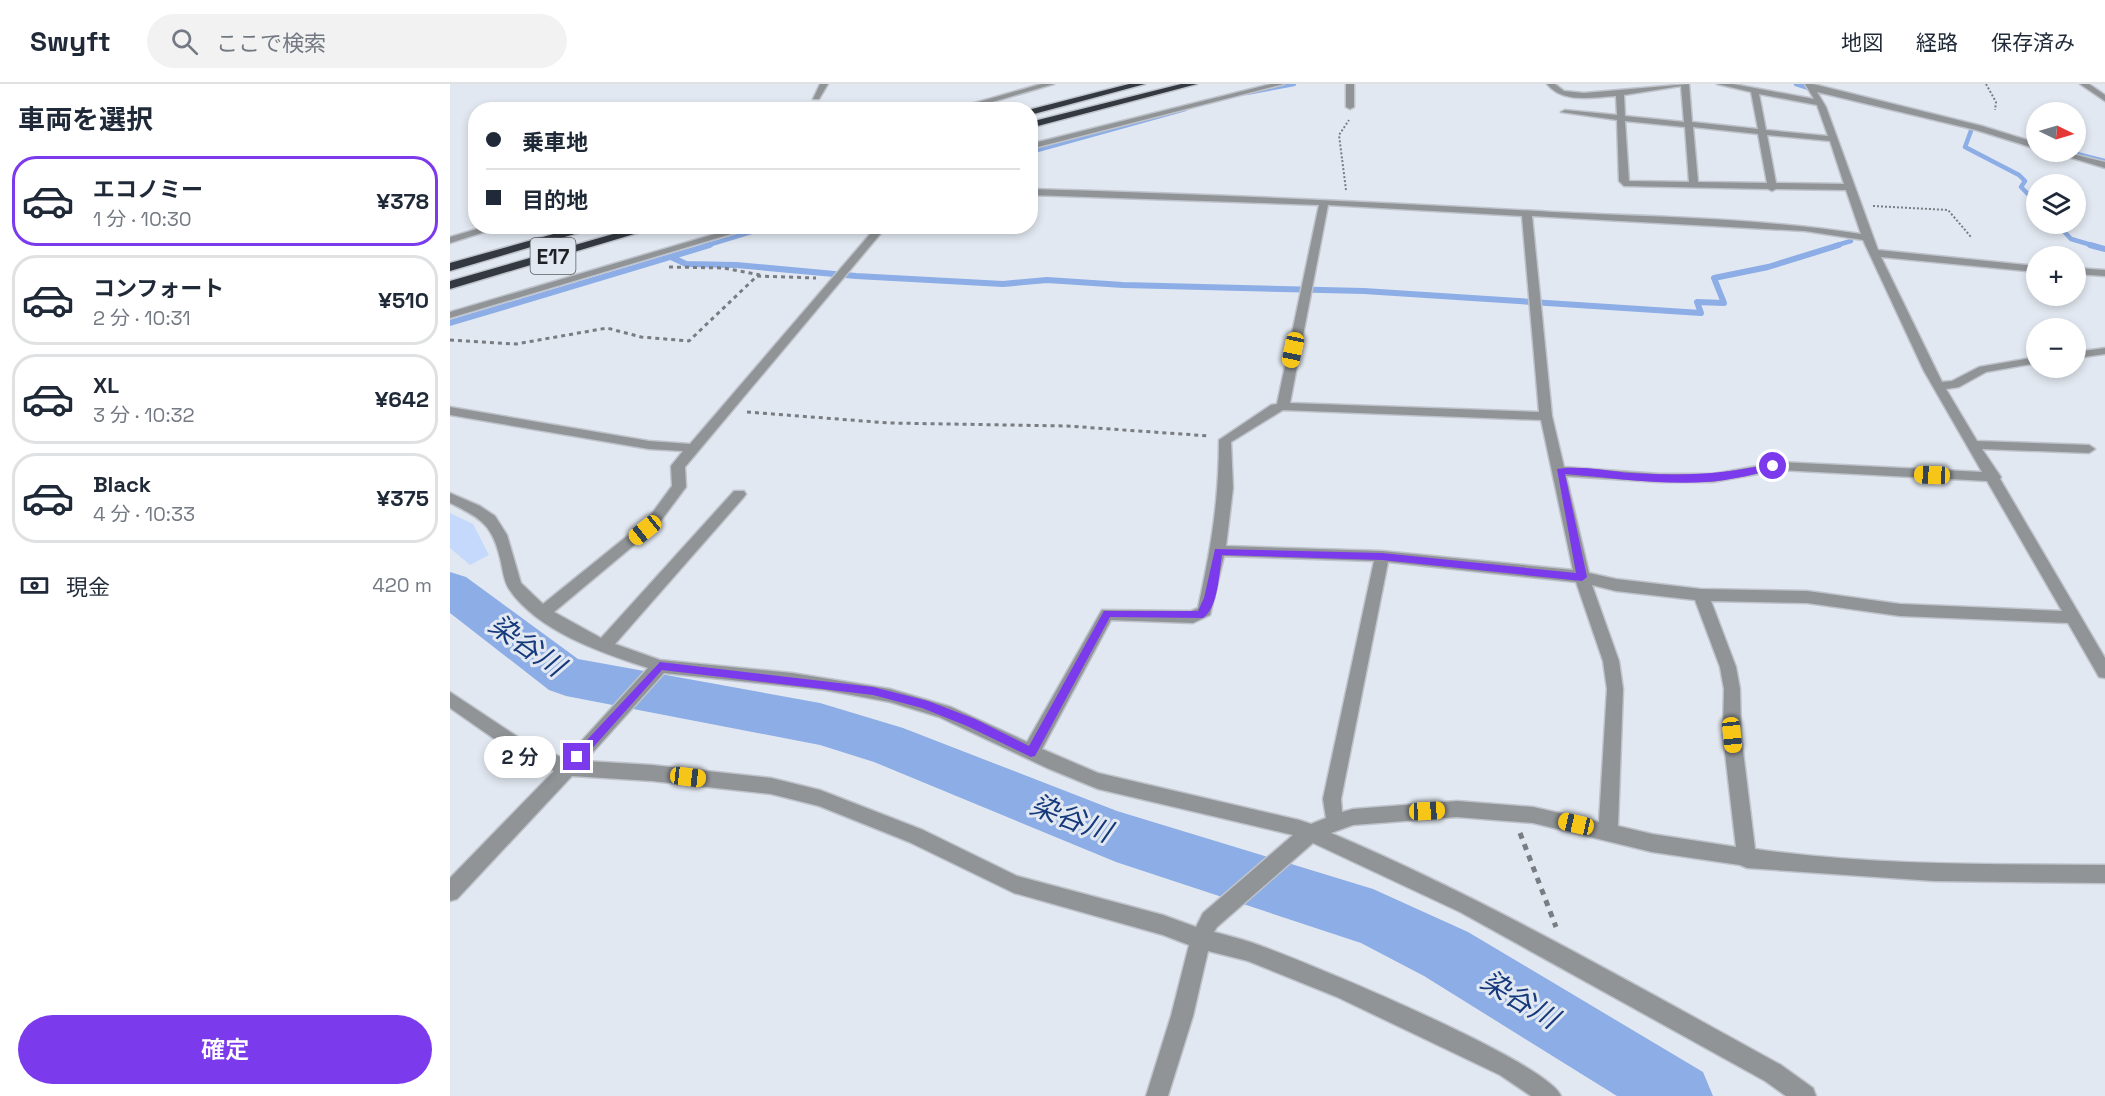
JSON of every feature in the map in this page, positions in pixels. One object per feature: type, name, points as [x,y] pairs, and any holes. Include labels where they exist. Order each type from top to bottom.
[{"type":"highway","points":[[1038,110],[1140,84]]},
{"type":"highway","points":[[1038,123],[1192,84]]},
{"type":"highway","name":"E17","points":[[450,267],[568,234]]},
{"type":"highway","name":"E17","points":[[450,285],[628,234]]},
{"type":"street","points":[[816,97],[824,84]]},
{"type":"street","points":[[984,102],[1050,84]]},
{"type":"street","points":[[1038,145],[1280,84]]},
{"type":"street","points":[[1350,84],[1350,107]]},
{"type":"street","points":[[1551,84],[1560,93],[1567,94],[1620,93],[1679,84]]},
{"type":"street","points":[[1685,84],[1694,186]]},
{"type":"street","points":[[1721,84],[1820,103]]},
{"type":"street","points":[[2084,84],[2105,99]]},
{"type":"street","points":[[1810,86],[1820,103],[1867,238],[1939,386],[1994,477],[2105,672]]},
{"type":"street","points":[[1810,86],[1979,128],[2026,143]]},
{"type":"street","points":[[1755,91],[1772,188]]},
{"type":"street","points":[[1620,93],[1624,183],[1634,186],[1772,188],[1815,184],[1848,187]]},
{"type":"street","points":[[1565,112],[1833,139]]},
{"type":"street","points":[[2086,160],[2105,165]]},
{"type":"street","points":[[1038,192],[1263,199],[1805,228],[1867,238]]},
{"type":"street","points":[[1283,406],[1324,204]]},
{"type":"street","points":[[1527,214],[1546,416],[1582,577],[1611,661],[1615,689],[1608,832]]},
{"type":"street","points":[[450,240],[471,234]]},
{"type":"street","points":[[450,315],[727,234]]},
{"type":"street","points":[[544,612],[659,515],[679,487],[678,465],[876,234]]},
{"type":"street","points":[[1875,253],[1926,257],[1962,264],[2026,267]]},
{"type":"street","points":[[2086,272],[2105,273]]},
{"type":"street","points":[[2086,354],[2105,351]]},
{"type":"street","points":[[1939,386],[1955,384],[1983,369],[2026,362]]},
{"type":"street","points":[[1031,752],[1107,614],[1200,615],[1205,611],[1218,551],[1227,475],[1225,440],[1275,408],[1283,406],[1546,416]]},
{"type":"street","points":[[450,411],[649,445],[693,448]]},
{"type":"street","points":[[1974,445],[2089,449]]},
{"type":"street","points":[[1560,471],[1659,478],[1713,478],[1780,466],[1994,477]]},
{"type":"street","points":[[604,645],[739,494]]},
{"type":"street","points":[[450,498],[489,517],[501,532],[515,586],[544,612],[564,626],[656,669],[873,691],[933,708],[1069,771],[1098,781],[1299,828],[1467,905],[1773,1073],[1805,1096]]},
{"type":"street","points":[[1218,551],[1382,556],[1582,577],[1616,585],[1701,595],[1806,597],[1900,610],[2072,617]]},
{"type":"street","points":[[1337,822],[1332,799],[1382,556]]},
{"type":"street","points":[[1701,595],[1725,659],[1732,689],[1732,735],[1747,859]]},
{"type":"street","points":[[450,892],[573,762],[656,669]]},
{"type":"street","points":[[450,699],[512,742],[549,762],[573,762],[771,786],[820,798],[916,836],[1014,884],[1248,951],[1343,989],[1508,1067],[1550,1096]]},
{"type":"street","points":[[1157,1096],[1182,1016],[1201,939],[1209,920],[1310,834],[1353,817],[1457,809],[1518,813],[1652,843],[1747,859],[1888,870],[2105,874]]},
{"type":"path","points":[[1986,84],[1996,102],[1995,110]]},
{"type":"path","points":[[1348,203],[1339,135],[1350,118],[1350,107]]},
{"type":"path","points":[[1855,205],[1948,210],[1971,237]]},
{"type":"path","points":[[666,267],[724,268],[760,275],[838,279]]},
{"type":"path","points":[[450,340],[516,344],[607,328],[641,337],[689,341],[760,275]]},
{"type":"path","points":[[726,410],[917,424],[1067,426],[1200,433],[1225,440]]},
{"type":"path","points":[[1518,813],[1520,834],[1559,934],[1564,957]]},
{"type":"shaded area","points":[[450,513],[473,524],[489,555],[470,565],[450,548]]},
{"type":"waterway","points":[[1246,93],[1294,84]]},
{"type":"waterway","points":[[1796,84],[1815,90]]},
{"type":"waterway","points":[[1038,150],[1185,109]]},
{"type":"waterway","points":[[1972,128],[1965,147],[2019,175],[2025,181],[2021,187],[2026,192]]},
{"type":"waterway","points":[[2086,156],[2105,161]]},
{"type":"waterway","points":[[705,246],[745,234]]},
{"type":"waterway","points":[[2066,234],[2071,239],[2095,246]]},
{"type":"waterway","points":[[1834,246],[1851,241]]},
{"type":"waterway","points":[[450,323],[710,245]]},
{"type":"waterway","points":[[671,257],[686,264],[736,265],[856,276],[1003,284],[1047,280],[1123,285],[1364,291],[1701,313],[1697,302],[1724,303],[1714,278],[1768,267],[1839,245]]},
{"type":"waterway","points":[[2090,245],[2105,249]]},
{"type":"waterway","name":"染谷川","points":[[450,589],[566,676],[820,724],[885,744],[1116,836],[1373,918],[1446,954],[1679,1096]]},
{"type":"route","points":[[577,757],[660,666],[825,683],[873,691],[924,704],[971,723],[1031,752],[1042,736],[1107,614],[1116,612],[1200,615],[1205,611],[1209,598],[1218,551],[1382,556],[1562,573],[1582,577],[1560,471],[1659,478],[1713,478],[1735,476],[1773,466]]}]
